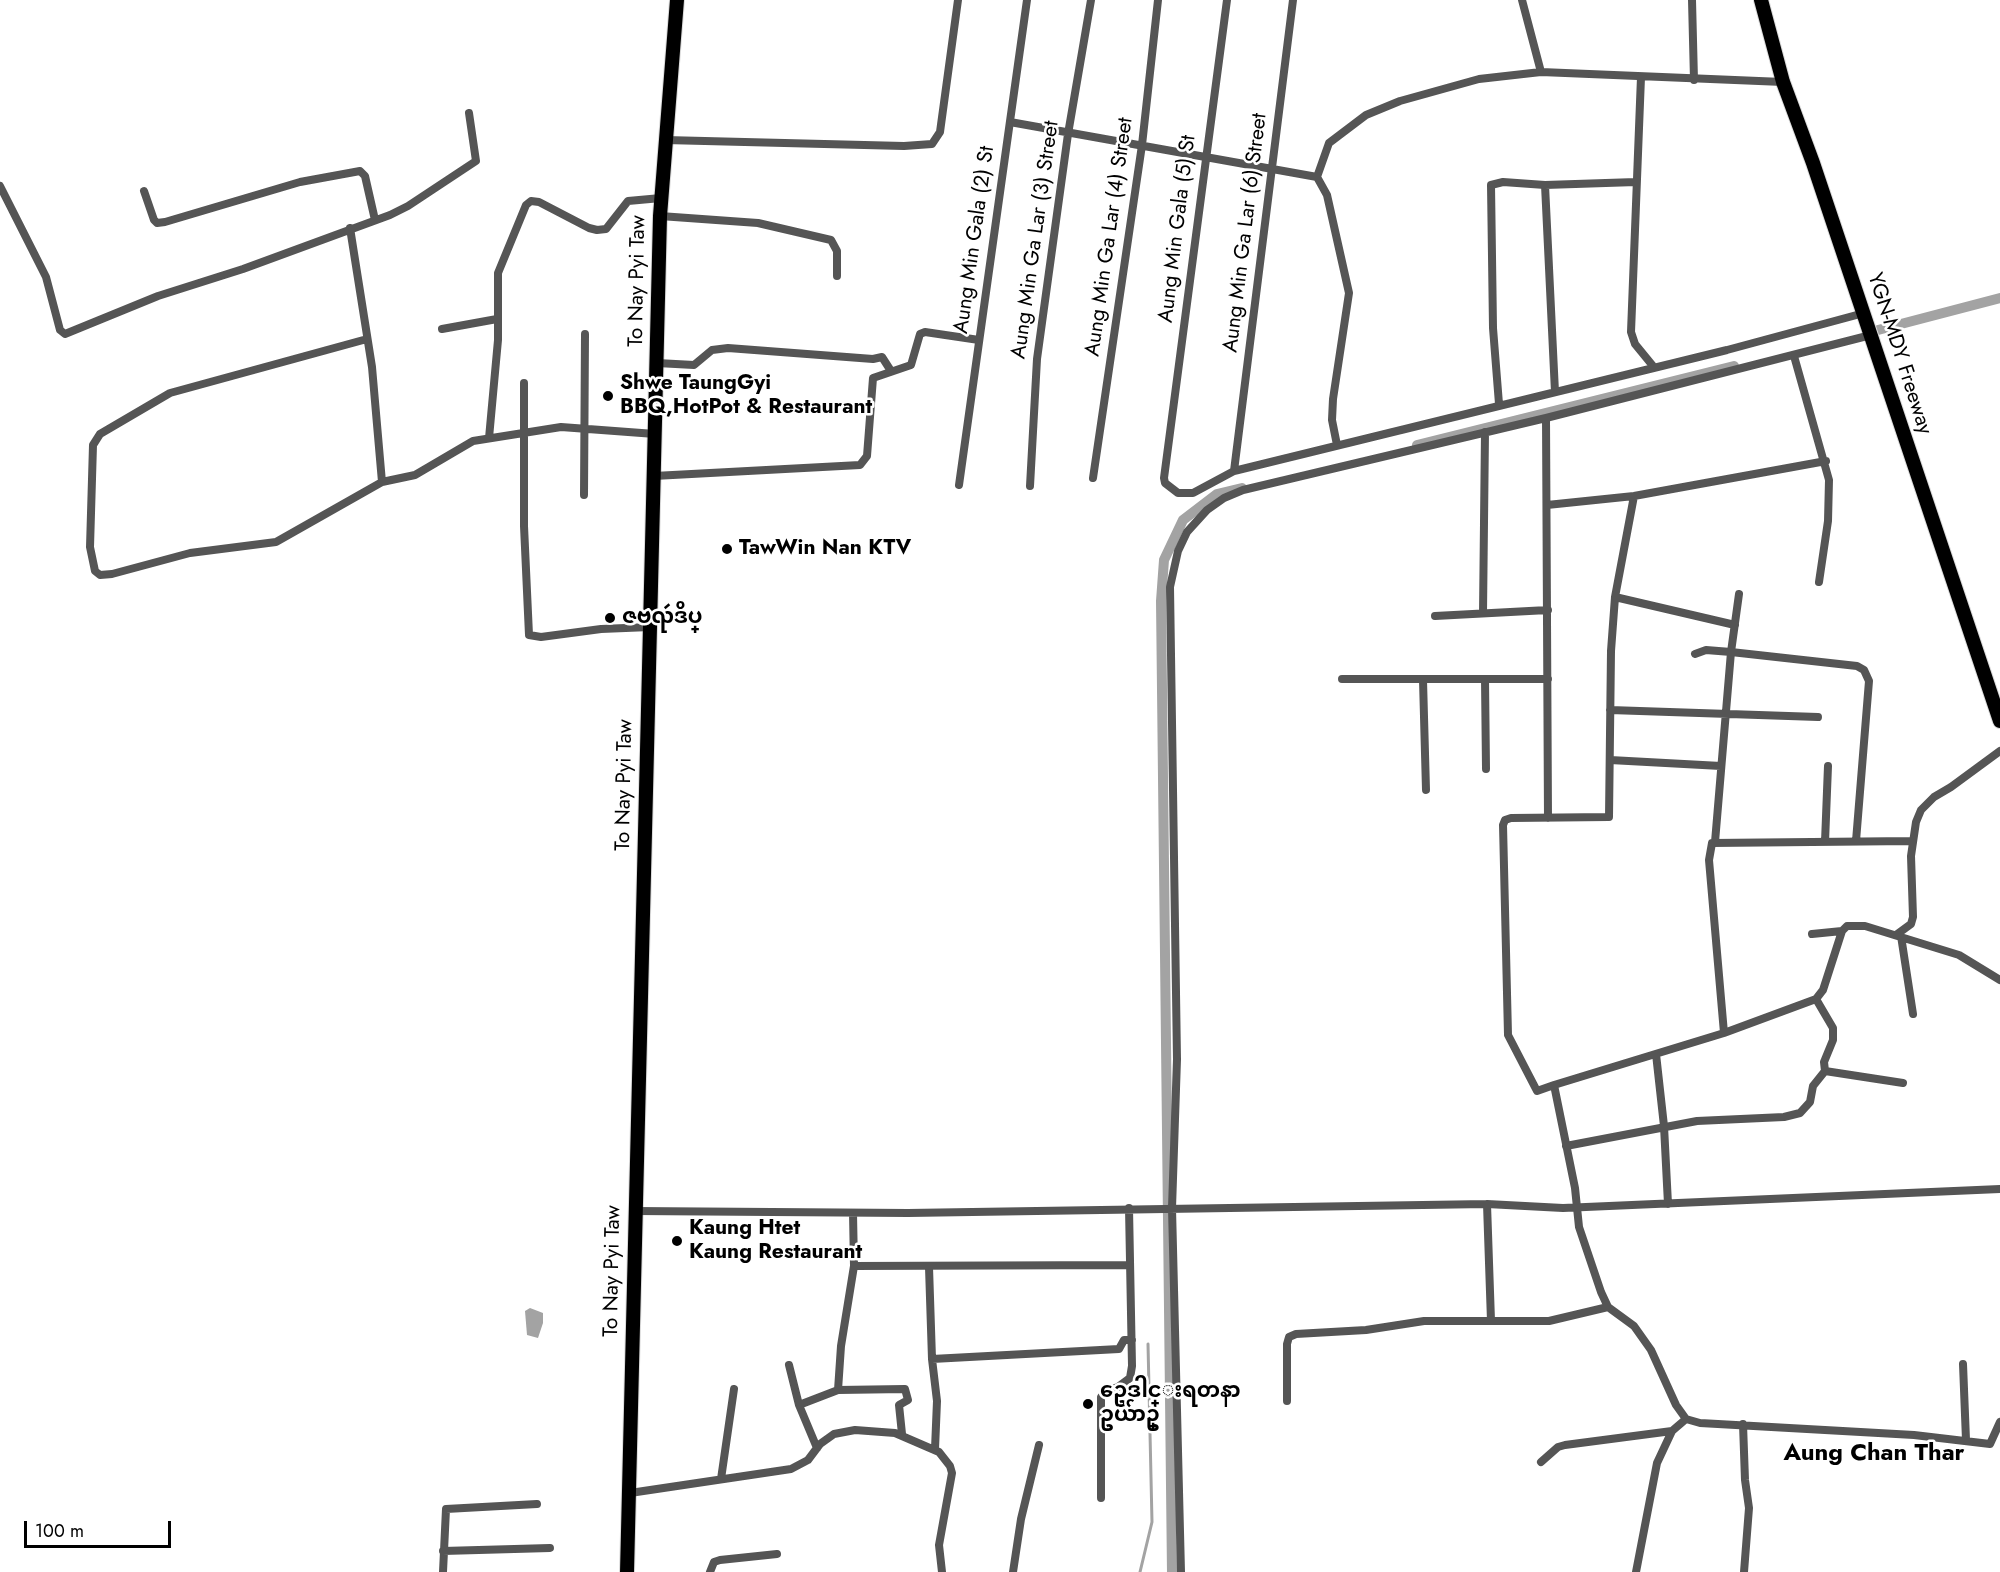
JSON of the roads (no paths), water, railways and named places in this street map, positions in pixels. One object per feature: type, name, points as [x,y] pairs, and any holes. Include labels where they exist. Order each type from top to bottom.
[{"type":"main road","name":"To Nay Pyi Taw","points":[[627,1572],[660,216],[677,0]]},
{"type":"main road","name":"YGN-MDY Freeway","points":[[1761,0],[1783,82],[1864,313],[2000,721]]},
{"type":"street","points":[[665,140],[932,144],[940,132],[958,0]]},
{"type":"street","name":"Aung Min Gala (2) St","points":[[959,485],[1027,0]]},
{"type":"street","name":"Aung Min Ga Lar (3) Street","points":[[1030,486],[1037,359],[1068,134],[1091,0]]},
{"type":"street","name":"Aung Min Ga Lar (4) Street","points":[[1093,478],[1142,145],[1158,0]]},
{"type":"street","name":"Aung Min Gala (5) St","points":[[1227,0],[1165,483],[1178,493],[1186,495],[1234,471]]},
{"type":"street","name":"Aung Min Ga Lar (6) Street","points":[[1234,471],[1293,0]]},
{"type":"street","points":[[1522,0],[1542,72]]},
{"type":"street","points":[[1692,0],[1694,80]]},
{"type":"street","points":[[1337,445],[1332,420],[1333,399],[1349,293],[1327,195],[1317,177],[1329,143],[1366,115],[1442,88],[1487,78],[1542,72],[1783,82]]},
{"type":"street","points":[[1641,76],[1631,332],[1635,345],[1653,366]]},
{"type":"street","points":[[0,186],[46,277],[60,330],[64,334],[158,296],[243,269],[375,220],[430,194],[476,161],[469,113]]},
{"type":"street","points":[[1010,122],[1317,177]]},
{"type":"street","points":[[144,191],[157,223],[300,182],[360,171],[365,176],[375,220]]},
{"type":"street","points":[[1499,404],[1493,328],[1490,188],[1497,182],[1545,185],[1636,182]]},
{"type":"street","points":[[1545,185],[1555,392]]},
{"type":"street","points":[[489,438],[498,340],[497,319],[500,308],[498,273],[526,205],[531,201],[539,202],[597,230],[606,229],[628,201],[661,198]]},
{"type":"street","points":[[660,216],[758,223],[831,240],[837,251],[837,276]]},
{"type":"street","points":[[350,228],[372,367],[382,482]]},
{"type":"street","points":[[1234,471],[1653,366],[1728,350],[1864,313]]},
{"type":"street","points":[[442,329],[497,319]]},
{"type":"street","points":[[654,476],[860,465],[867,456],[873,378],[911,365],[920,334],[925,332],[980,340]]},
{"type":"street","points":[[584,495],[585,334]]},
{"type":"street","points":[[1180,1572],[1172,1208],[1177,1059],[1170,587],[1178,550],[1195,521],[1224,498],[1243,490],[1546,418],[1871,335]]},
{"type":"street","points":[[367,339],[170,393],[100,434],[93,446],[90,547],[94,571],[100,574],[112,574],[190,553],[276,542],[382,482],[415,476],[473,441],[561,427],[655,434]]},
{"type":"street","points":[[657,363],[694,365],[701,362],[711,350],[728,348],[882,357],[891,371]]},
{"type":"street","points":[[1794,356],[1826,461],[1829,480],[1828,521],[1819,582]]},
{"type":"street","points":[[524,382],[526,433],[524,525],[529,635],[541,637],[650,627]]},
{"type":"street","points":[[1546,418],[1548,818]]},
{"type":"street","points":[[1483,613],[1485,432]]},
{"type":"street","points":[[1547,505],[1634,496],[1826,461]]},
{"type":"street","points":[[1634,496],[1615,597],[1608,818],[1510,818],[1503,822],[1507,1028],[1511,1042],[1537,1090],[1724,1033],[1816,999],[1823,990],[1842,931],[1847,926],[1858,925],[1898,935],[1961,955],[2000,980]]},
{"type":"street","points":[[1715,842],[1731,652],[1739,594]]},
{"type":"street","points":[[1615,597],[1735,625]]},
{"type":"street","points":[[1435,616],[1548,610]]},
{"type":"street","points":[[1695,654],[1706,650],[1731,652],[1857,666],[1864,670],[1869,681],[1856,841]]},
{"type":"street","points":[[1342,679],[1548,679]]},
{"type":"street","points":[[1485,679],[1486,769]]},
{"type":"street","points":[[1423,680],[1426,790]]},
{"type":"street","points":[[1610,710],[1726,712],[1818,717]]},
{"type":"street","points":[[1898,935],[1911,924],[1913,917],[1910,871],[1912,841],[1916,822],[1927,802],[2000,751]]},
{"type":"street","points":[[1610,760],[1721,766]]},
{"type":"street","points":[[1825,842],[1828,765]]},
{"type":"street","points":[[1724,1033],[1708,860],[1710,846],[1715,842],[1912,841]]},
{"type":"street","points":[[1812,934],[1842,931]]},
{"type":"street","points":[[1898,935],[1913,1014]]},
{"type":"street","points":[[1816,999],[1833,1034],[1822,1068],[1825,1071]]},
{"type":"street","points":[[1656,1054],[1664,1126],[1668,1204]]},
{"type":"street","points":[[1566,1146],[1697,1121],[1793,1116],[1800,1113],[1810,1102],[1813,1086],[1825,1071]]},
{"type":"street","points":[[1825,1071],[1903,1083]]},
{"type":"street","points":[[1554,1085],[1575,1188],[1575,1205],[1583,1243],[1608,1307],[1634,1326],[1646,1342],[1676,1405],[1686,1419],[1700,1423],[1966,1440],[1990,1444],[2000,1422]]},
{"type":"street","points":[[635,1211],[853,1213],[1487,1204],[1563,1208],[1575,1205],[1668,1204],[2000,1189]]},
{"type":"street","points":[[1487,1204],[1491,1321]]},
{"type":"street","points":[[1101,1498],[1101,1397],[1107,1390],[1118,1387],[1130,1378],[1132,1340],[1129,1208]]},
{"type":"street","points":[[838,1390],[843,1327],[854,1266],[853,1213]]},
{"type":"street","points":[[854,1266],[1130,1265]]},
{"type":"street","points":[[929,1267],[932,1359],[937,1401],[935,1449]]},
{"type":"street","points":[[1287,1401],[1287,1344],[1289,1337],[1296,1334],[1366,1330],[1424,1321],[1556,1320],[1608,1307]]},
{"type":"street","points":[[932,1359],[1119,1349],[1124,1340],[1132,1340]]},
{"type":"street","points":[[1963,1364],[1966,1440]]},
{"type":"street","points":[[789,1365],[799,1405],[817,1448]]},
{"type":"street","points":[[721,1479],[734,1389]]},
{"type":"street","points":[[799,1405],[838,1390],[907,1390],[908,1400],[899,1405],[902,1434]]},
{"type":"street","points":[[1636,1572],[1657,1463],[1672,1431],[1686,1419]]},
{"type":"street","points":[[1743,1424],[1745,1480],[1749,1508],[1744,1572]]},
{"type":"street","points":[[630,1493],[791,1469],[808,1460],[827,1437],[841,1432],[883,1430],[902,1434],[935,1449],[946,1458],[952,1473],[940,1534],[942,1572]]},
{"type":"street","points":[[1541,1462],[1558,1447],[1565,1445],[1672,1431]]},
{"type":"street","points":[[1012,1572],[1021,1519],[1039,1446]]},
{"type":"street","points":[[443,1572],[446,1509],[537,1504]]},
{"type":"street","points":[[444,1551],[550,1548]]},
{"type":"street","points":[[710,1572],[714,1562],[720,1560],[777,1554]]},
{"type":"waterway","points":[[1878,330],[2000,298]]},
{"type":"waterway","points":[[1417,445],[1734,366]]},
{"type":"waterway","points":[[1172,1572],[1161,601],[1164,560],[1183,520],[1217,494],[1242,488]]},
{"type":"waterway","points":[[1140,1572],[1152,1522],[1148,1344]]},
{"type":"place","name":"Shwe TaungGyi BBQ,HotPot & Restaurant","points":[[608,396]]},
{"type":"place","name":"TawWin Nan KTV","points":[[727,549]]},
{"type":"place","name":"ဇဗၺဴဒိပ္","points":[[610,618]]},
{"type":"place","name":"Kaung Htet Kaung Restaurant","points":[[677,1241]]},
{"type":"place","name":"ဥေဒါင္းရတနာ ဥယ်ာဥ္","points":[[1088,1404]]},
{"type":"district","name":"Aung Chan Thar","points":[[1874,1454]]}]
